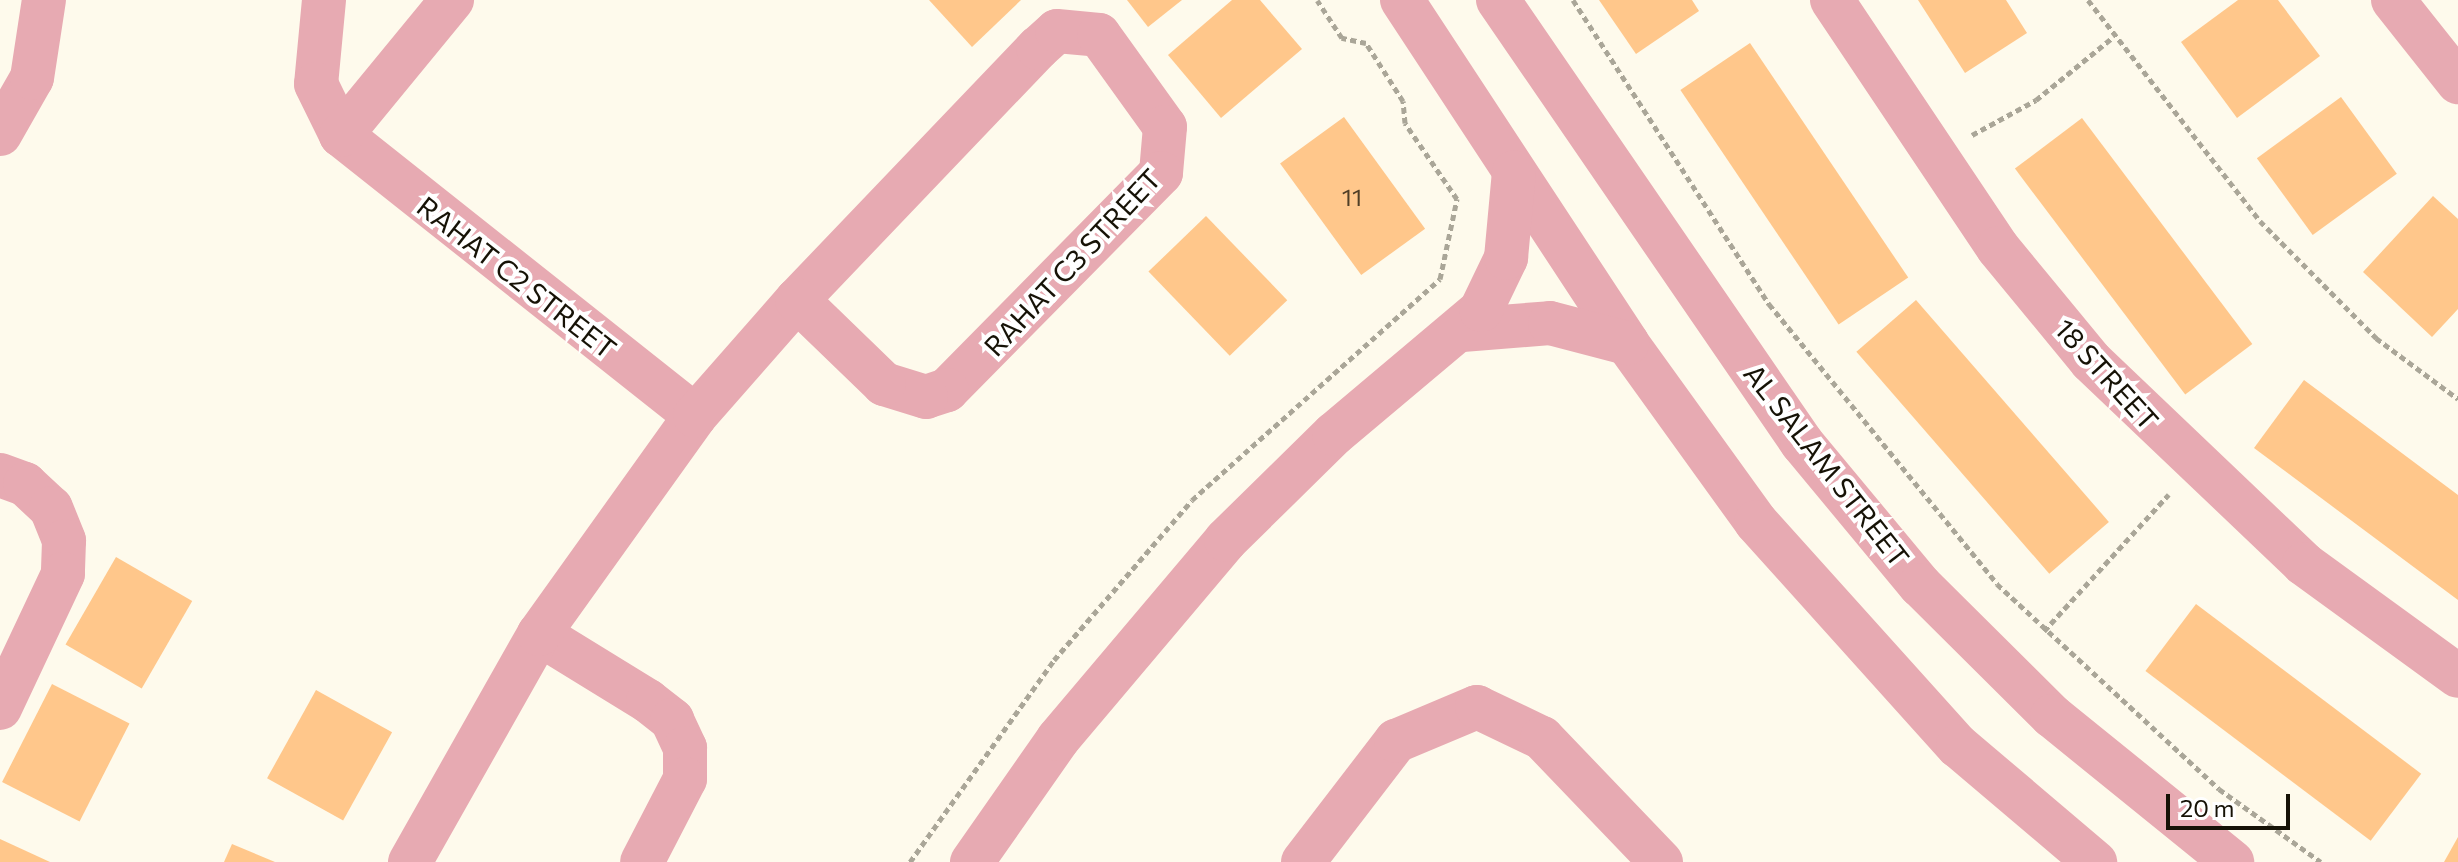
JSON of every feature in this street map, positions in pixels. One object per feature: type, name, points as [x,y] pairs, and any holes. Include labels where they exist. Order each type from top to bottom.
[{"type":"street","name":"RAHAT C2 STREET","points":[[324,0],[316,84],[341,135],[695,416]]},
{"type":"street","points":[[341,135],[452,0]]},
{"type":"street","points":[[1402,0],[1627,343],[1756,522],[1859,642],[1958,746],[2095,862]]},
{"type":"street","name":"AL SALAM STREET","points":[[1498,0],[1802,443],[1920,585],[2052,716],[2232,862]]},
{"type":"street","name":"18 STREET","points":[[1832,0],[1933,156],[2091,361],[2194,467],[2304,564],[2458,676]]},
{"type":"street","points":[[2393,0],[2458,82]]},
{"type":"street","name":"RAHAT C3 STREET","points":[[410,862],[539,634],[695,416],[797,300],[1038,48],[1079,14],[1099,35],[1165,127],[1161,173],[965,375],[926,397],[904,395],[797,300]]},
{"type":"street","points":[[0,92],[41,17]]},
{"type":"street","points":[[0,134],[17,115],[32,78],[41,17]]},
{"type":"street","points":[[972,862],[1067,727],[1226,540],[1334,434],[1462,330],[1506,258],[1514,172]]},
{"type":"street","points":[[1462,330],[1550,323],[1627,343]]},
{"type":"street","points":[[0,475],[25,484],[51,508],[64,541],[63,574],[0,708]]},
{"type":"street","points":[[539,634],[648,701],[672,720],[685,748],[685,779],[642,862]]},
{"type":"street","points":[[1303,862],[1396,741],[1477,707],[1542,738],[1661,862]]},
{"type":"path","points":[[910,862],[1054,660],[1192,500],[1440,279],[1457,199],[1405,123],[1403,101],[1366,43],[1342,38],[1317,0]]},
{"type":"path","points":[[1573,0],[1769,304],[1997,584],[2044,631],[2219,789],[2321,862]]},
{"type":"path","points":[[2088,0],[2112,38],[2326,292],[2458,399]]},
{"type":"path","points":[[1933,156],[2036,100],[2112,38]]},
{"type":"path","points":[[2044,631],[2194,467]]},
{"type":"building","points":[[929,0],[1021,0],[972,47]]},
{"type":"building","points":[[1127,0],[1182,0],[1148,27]]},
{"type":"building","points":[[1232,0],[1260,0],[1302,49],[1221,118],[1168,55]]},
{"type":"building","points":[[1599,0],[1692,0],[1699,11],[1636,54]]},
{"type":"building","points":[[1918,0],[2006,0],[2027,33],[1965,73]]},
{"type":"building","points":[[2238,0],[2278,0],[2320,56],[2237,118],[2181,42]]},
{"type":"building","points":[[1750,43],[1908,278],[1839,325],[1680,90]]},
{"type":"building","points":[[2341,97],[2397,174],[2313,235],[2257,158]]},
{"type":"building","points":[[1344,117],[1425,229],[1361,275],[1280,163]]},
{"type":"building","points":[[2082,118],[2252,344],[2185,395],[2015,169]]},
{"type":"building","points":[[2433,196],[2458,219],[2458,309],[2432,337],[2363,272]]},
{"type":"building","points":[[1206,216],[1287,300],[1230,356],[1148,272]]},
{"type":"building","points":[[1916,300],[2109,522],[2049,574],[1856,352]]},
{"type":"building","points":[[2304,380],[2458,495],[2458,600],[2254,448]]},
{"type":"building","points":[[116,557],[192,601],[142,688],[66,644]]},
{"type":"building","points":[[2196,604],[2421,774],[2371,841],[2145,671]]},
{"type":"building","points":[[52,684],[130,723],[80,822],[2,782]]},
{"type":"building","points":[[316,690],[392,732],[343,821],[267,778]]},
{"type":"building","points":[[2458,837],[2458,862],[2444,862]]},
{"type":"building","points":[[0,839],[50,862],[0,862]]},
{"type":"building","points":[[232,844],[275,862],[224,862]]}]
